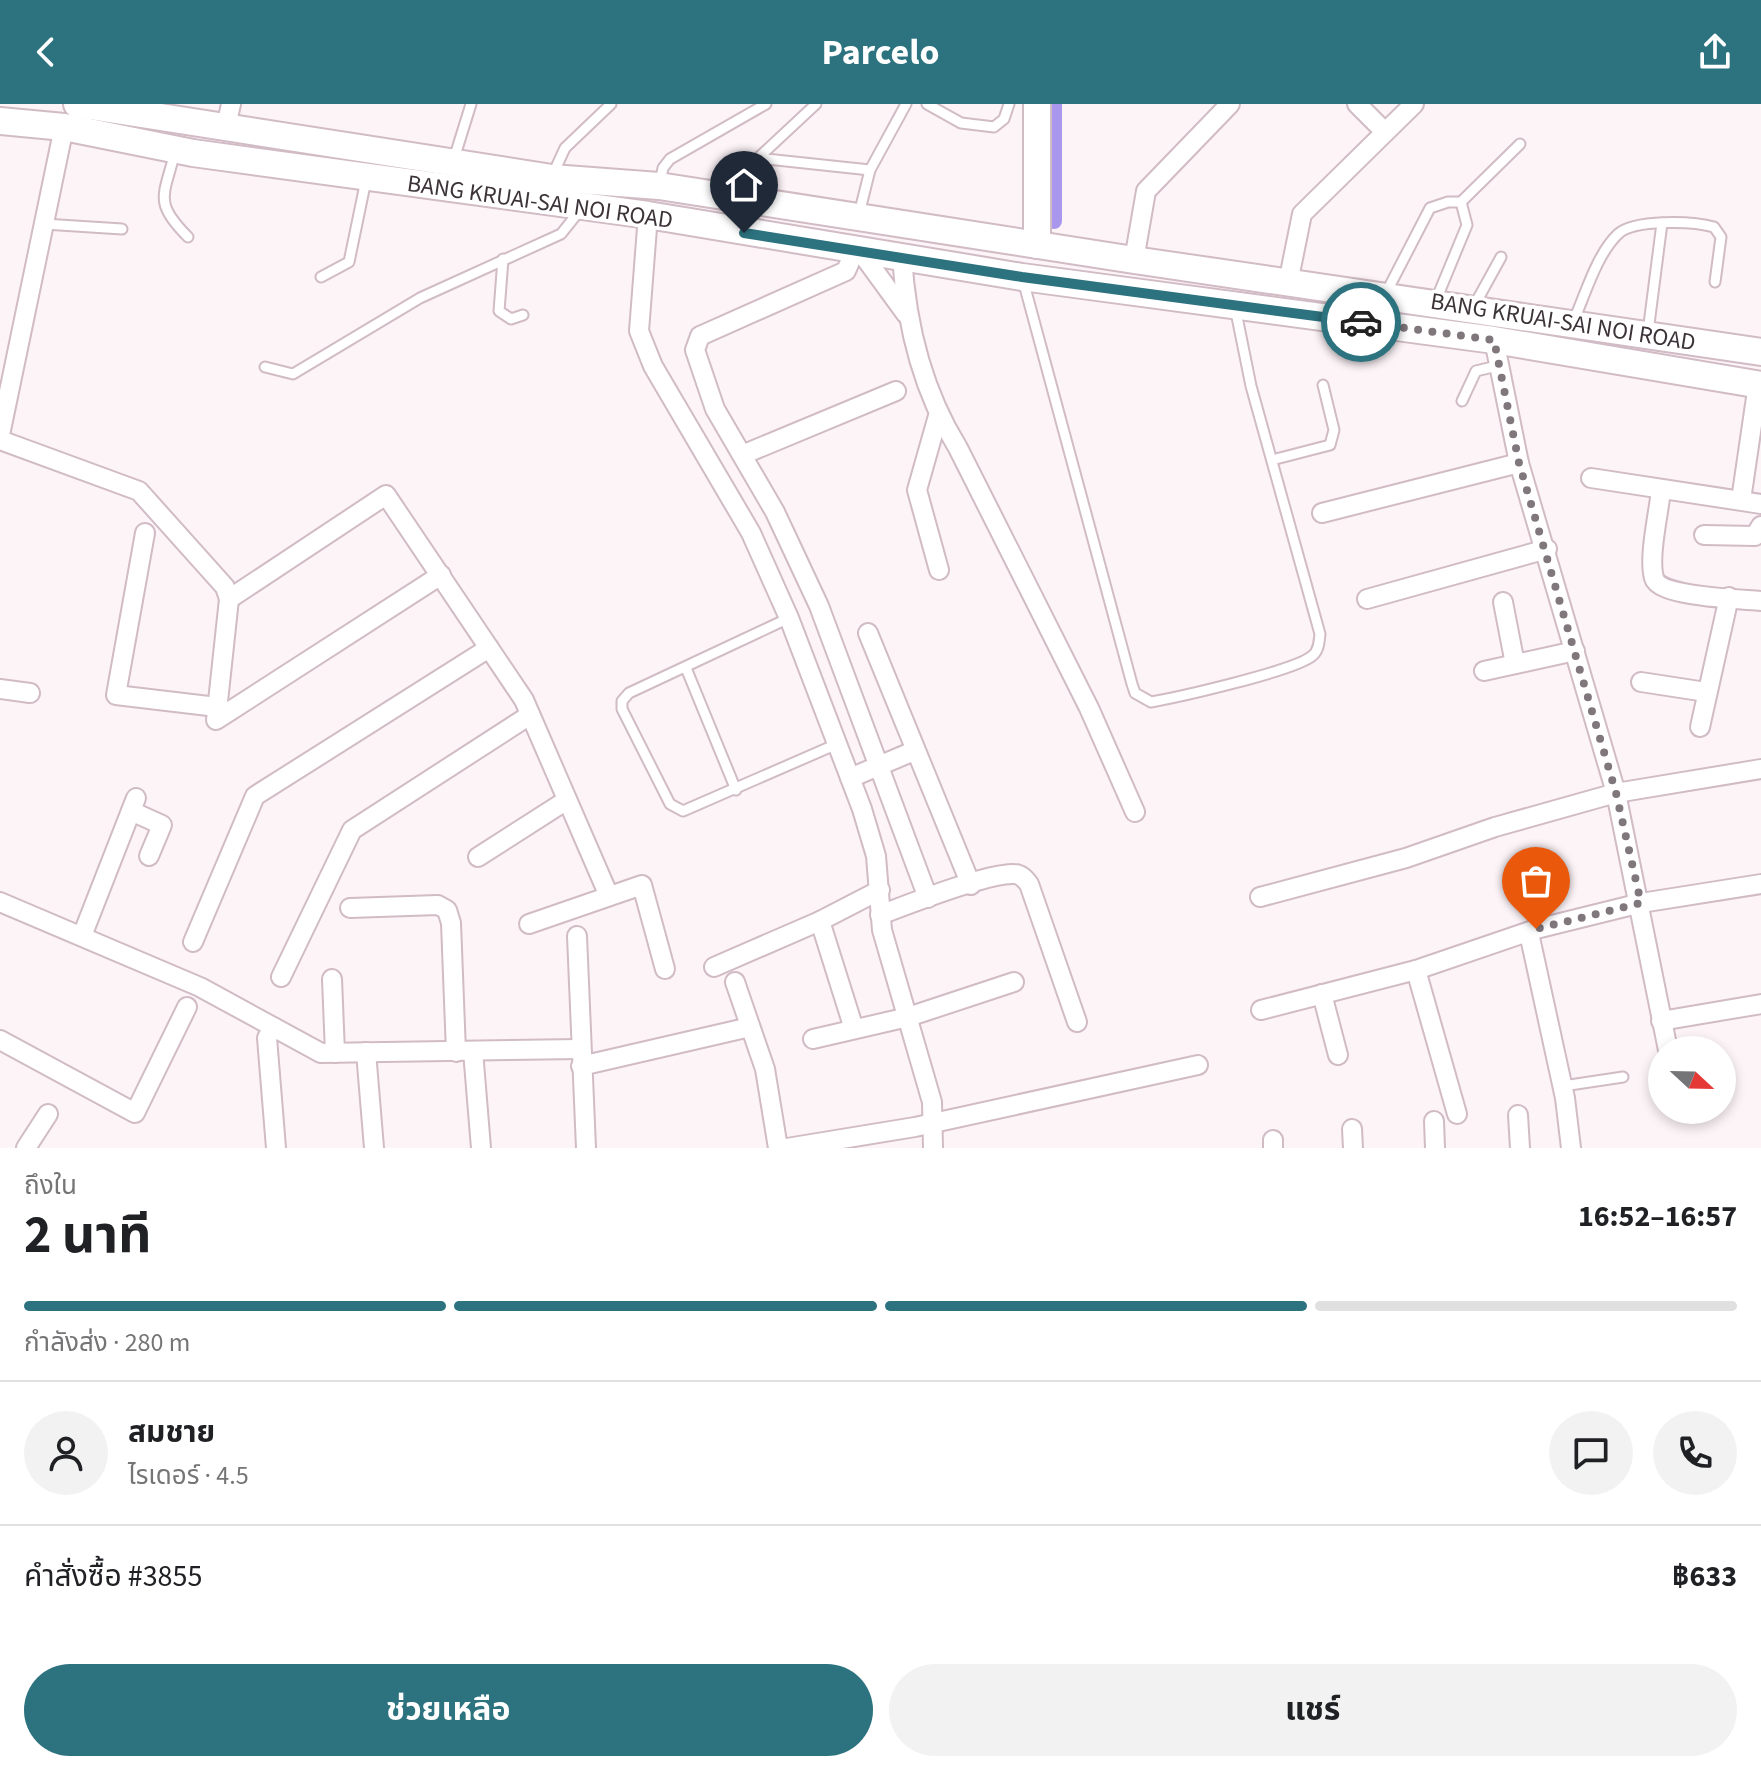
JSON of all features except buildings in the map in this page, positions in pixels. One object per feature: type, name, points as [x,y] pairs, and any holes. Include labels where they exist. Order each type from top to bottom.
[{"type":"main road","name":"BANG KRUAI-SAI NOI ROAD","points":[[77,104],[229,116],[273,134],[552,178],[659,186],[1134,260],[1761,352]]},
{"type":"main road","points":[[1037,104],[1037,245]]},
{"type":"main road","name":"BANG KRUAI-SAI NOI ROAD","points":[[0,121],[64,127],[176,149],[648,215],[1022,277],[1337,318],[1496,353],[1760,384]]},
{"type":"main road","points":[[269,163],[273,134]]},
{"type":"main road","points":[[1337,318],[1341,289]]},
{"type":"street","points":[[1134,260],[1146,191],[1230,104]]},
{"type":"street","points":[[1357,104],[1385,132]]},
{"type":"street","points":[[1288,283],[1302,214],[1414,104]]},
{"type":"street","points":[[64,127],[0,437],[139,491],[225,587],[229,599],[216,720],[441,575]]},
{"type":"street","points":[[648,215],[639,331],[653,366],[751,533],[789,618],[850,778],[876,856],[880,915],[935,1123],[933,1148]]},
{"type":"street","points":[[906,314],[857,250],[846,271],[700,336],[695,350],[715,409],[775,512],[819,606],[928,898]]},
{"type":"street","points":[[902,256],[906,314],[938,416],[958,448],[1089,708],[1135,812]]},
{"type":"street","points":[[1496,353],[1519,463],[1547,549],[1616,793],[1641,903],[1665,1036]]},
{"type":"street","points":[[1741,500],[1760,384]]},
{"type":"street","points":[[742,455],[896,391]]},
{"type":"street","points":[[684,418],[715,409]]},
{"type":"street","points":[[938,416],[917,490],[939,570]]},
{"type":"street","points":[[1322,513],[1519,463]]},
{"type":"street","points":[[1591,478],[1761,504]]},
{"type":"street","points":[[1661,490],[1654,579],[1660,587],[1675,592],[1761,601]]},
{"type":"street","points":[[229,599],[386,495],[530,715],[609,896]]},
{"type":"street","points":[[1704,535],[1746,538],[1755,536],[1761,526]]},
{"type":"street","points":[[145,533],[116,695],[217,707]]},
{"type":"street","points":[[1367,599],[1547,549]]},
{"type":"street","points":[[1700,727],[1729,597]]},
{"type":"street","points":[[1503,602],[1515,664]]},
{"type":"street","points":[[868,633],[971,885]]},
{"type":"street","points":[[193,942],[255,796],[489,648]]},
{"type":"street","points":[[1484,671],[1575,651]]},
{"type":"street","points":[[1641,682],[1706,692]]},
{"type":"street","points":[[0,689],[30,693]]},
{"type":"street","points":[[281,977],[352,830],[530,715]]},
{"type":"street","points":[[850,778],[914,751]]},
{"type":"street","points":[[1260,897],[1406,858],[1495,827],[1616,793],[1761,769]]},
{"type":"street","points":[[478,857],[567,800]]},
{"type":"street","points":[[82,936],[133,804],[162,825],[152,850],[122,833]]},
{"type":"street","points":[[880,915],[971,885],[1016,874],[1029,884],[1077,1022]]},
{"type":"street","points":[[1261,1010],[1416,970],[1529,933],[1641,903],[1761,884]]},
{"type":"street","points":[[529,924],[642,885],[665,969]]},
{"type":"street","points":[[714,967],[820,921],[880,890]]},
{"type":"street","points":[[0,902],[200,987],[321,1053],[465,1052],[580,1058],[750,1027]]},
{"type":"street","points":[[350,908],[438,905],[447,910],[481,1148]]},
{"type":"street","points":[[820,921],[854,1029]]},
{"type":"street","points":[[1529,933],[1563,1086],[1571,1148]]},
{"type":"street","points":[[577,936],[586,1148]]},
{"type":"street","points":[[1416,970],[1457,1114]]},
{"type":"street","points":[[332,979],[335,1053]]},
{"type":"street","points":[[735,982],[765,1069],[778,1148]]},
{"type":"street","points":[[813,1039],[908,1017],[1014,982]]},
{"type":"street","points":[[1322,994],[1338,1055]]},
{"type":"street","points":[[1661,1021],[1761,1004]]},
{"type":"street","points":[[0,1040],[135,1113],[187,1007]]},
{"type":"street","points":[[273,1027],[267,1038],[276,1148]]},
{"type":"street","points":[[366,1052],[374,1148]]},
{"type":"street","points":[[787,1148],[935,1123],[1198,1065]]},
{"type":"street","points":[[26,1148],[48,1114]]},
{"type":"street","points":[[1518,1115],[1520,1148]]},
{"type":"street","points":[[1434,1121],[1435,1148]]},
{"type":"street","points":[[1352,1129],[1353,1148]]},
{"type":"lane","points":[[453,162],[471,104]]},
{"type":"lane","points":[[552,178],[565,148],[611,104]]},
{"type":"lane","points":[[659,186],[663,168],[670,159],[766,104]]},
{"type":"lane","points":[[728,196],[758,158],[816,104]]},
{"type":"lane","points":[[859,218],[870,170],[906,104]]},
{"type":"lane","points":[[927,104],[961,123],[994,127],[1004,119],[1009,104]]},
{"type":"lane","points":[[1385,296],[1430,208],[1448,202],[1461,202],[1520,144]]},
{"type":"lane","points":[[176,149],[162,202],[167,216],[188,237]]},
{"type":"lane","points":[[758,158],[870,170]]},
{"type":"lane","points":[[321,277],[349,262],[366,177]]},
{"type":"lane","points":[[1434,303],[1467,225],[1461,202]]},
{"type":"lane","points":[[265,367],[293,374],[420,298],[561,234],[575,222],[583,206]]},
{"type":"lane","points":[[1573,323],[1616,236],[1626,228],[1662,223],[1706,224],[1719,231],[1715,282]]},
{"type":"lane","points":[[1648,335],[1662,223]]},
{"type":"lane","points":[[44,224],[122,229]]},
{"type":"lane","points":[[1473,308],[1501,257]]},
{"type":"lane","points":[[503,259],[499,311],[511,319],[523,315]]},
{"type":"lane","points":[[1022,277],[1132,684],[1140,698],[1151,702],[1237,681],[1316,654],[1320,634],[1251,386],[1234,303]]},
{"type":"lane","points":[[1462,401],[1476,371],[1496,353]]},
{"type":"lane","points":[[1272,460],[1330,445],[1334,430],[1323,385]]},
{"type":"lane","points":[[789,618],[629,693],[622,701],[622,709],[674,808],[683,811],[837,744]]},
{"type":"lane","points":[[686,668],[736,790]]},
{"type":"lane","points":[[1563,1086],[1623,1077]]},
{"type":"waterway","points":[[1054,104],[1054,221]]},
{"type":"way so far","points":[[1361,322],[1494,340],[1519,463],[1547,549],[1616,793],[1641,903],[1536,929]]},
{"type":"route","points":[[744,233],[1022,277],[1361,322]]}]
